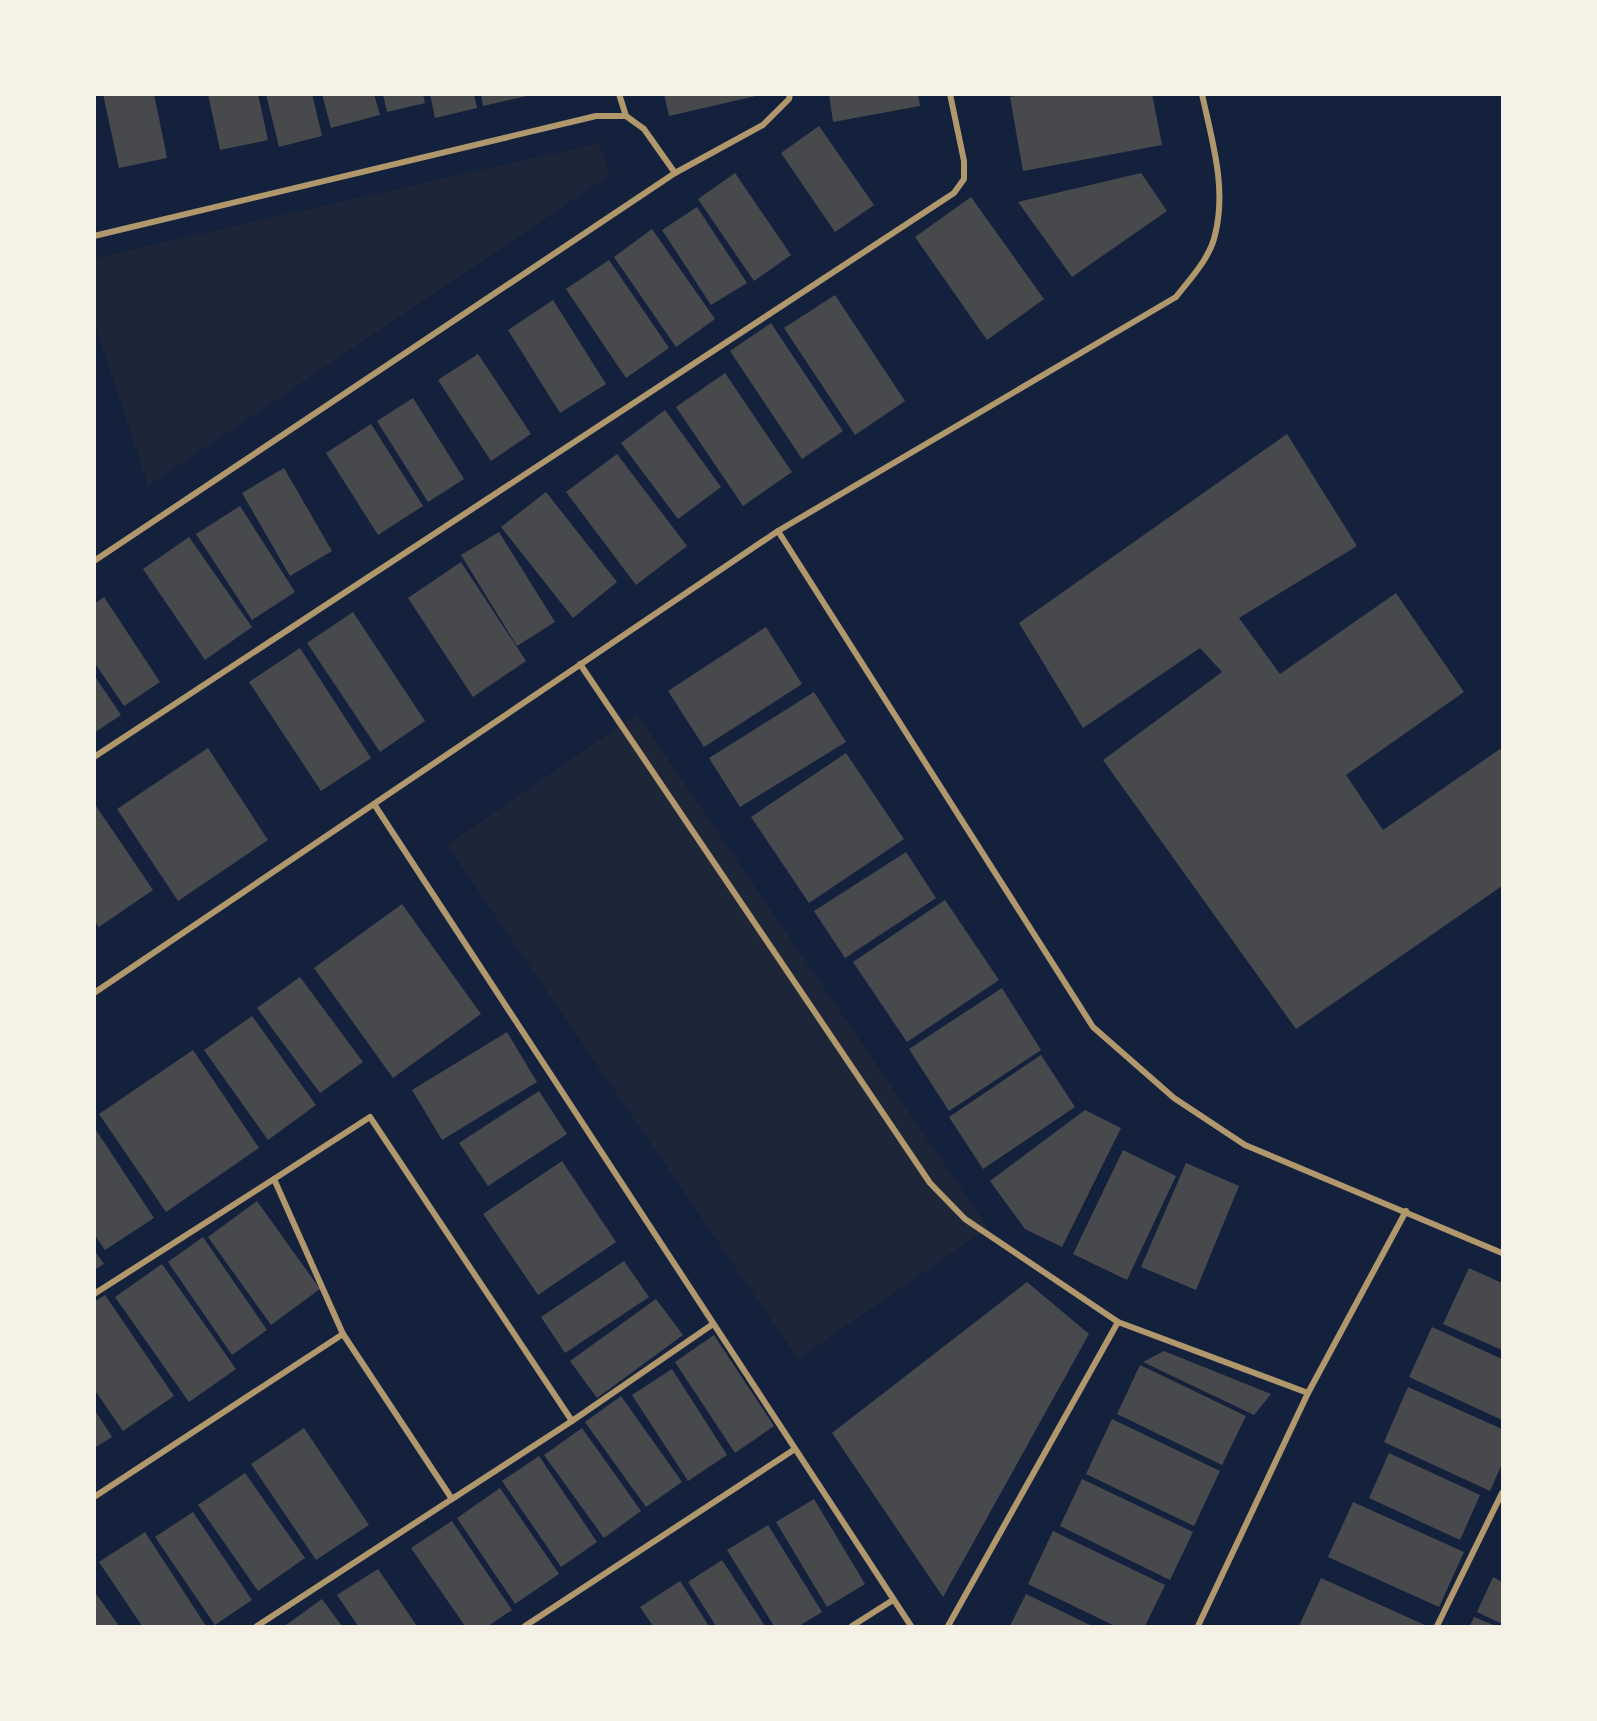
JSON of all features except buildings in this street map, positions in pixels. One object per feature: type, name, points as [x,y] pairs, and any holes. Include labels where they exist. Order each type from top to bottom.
[{"type":"street","points":[[619,94],[626,116]]},
{"type":"street","points":[[94,561],[675,172],[764,124],[789,99],[790,94]]},
{"type":"street","points":[[94,757],[954,192],[964,179],[964,161],[951,94]]},
{"type":"street","points":[[94,993],[778,531],[1176,297],[1198,269],[1215,236],[1220,177],[1202,94]]},
{"type":"street","points":[[94,236],[596,116],[626,116],[644,129],[675,172]]},
{"type":"street","points":[[778,531],[1093,1027],[1174,1098],[1245,1145],[1503,1253]]},
{"type":"street","points":[[580,664],[930,1183],[965,1219],[1118,1322],[1308,1393]]},
{"type":"street","points":[[374,804],[911,1626]]},
{"type":"street","points":[[94,1294],[370,1117],[572,1421]]},
{"type":"street","points":[[274,1179],[343,1334],[452,1499],[460,1494]]},
{"type":"street","points":[[1198,1626],[1308,1393],[1406,1211]]},
{"type":"street","points":[[948,1626],[1118,1322]]},
{"type":"street","points":[[257,1626],[572,1421],[713,1324]]},
{"type":"street","points":[[94,1497],[343,1334]]},
{"type":"street","points":[[525,1626],[795,1449]]},
{"type":"street","points":[[1437,1626],[1503,1493]]},
{"type":"street","points":[[852,1626],[893,1600]]},
{"type":"shaded area","points":[[599,143],[610,175],[148,486],[95,325],[95,258]]},
{"type":"shaded area","points":[[637,714],[988,1228],[798,1359],[447,845]]}]
